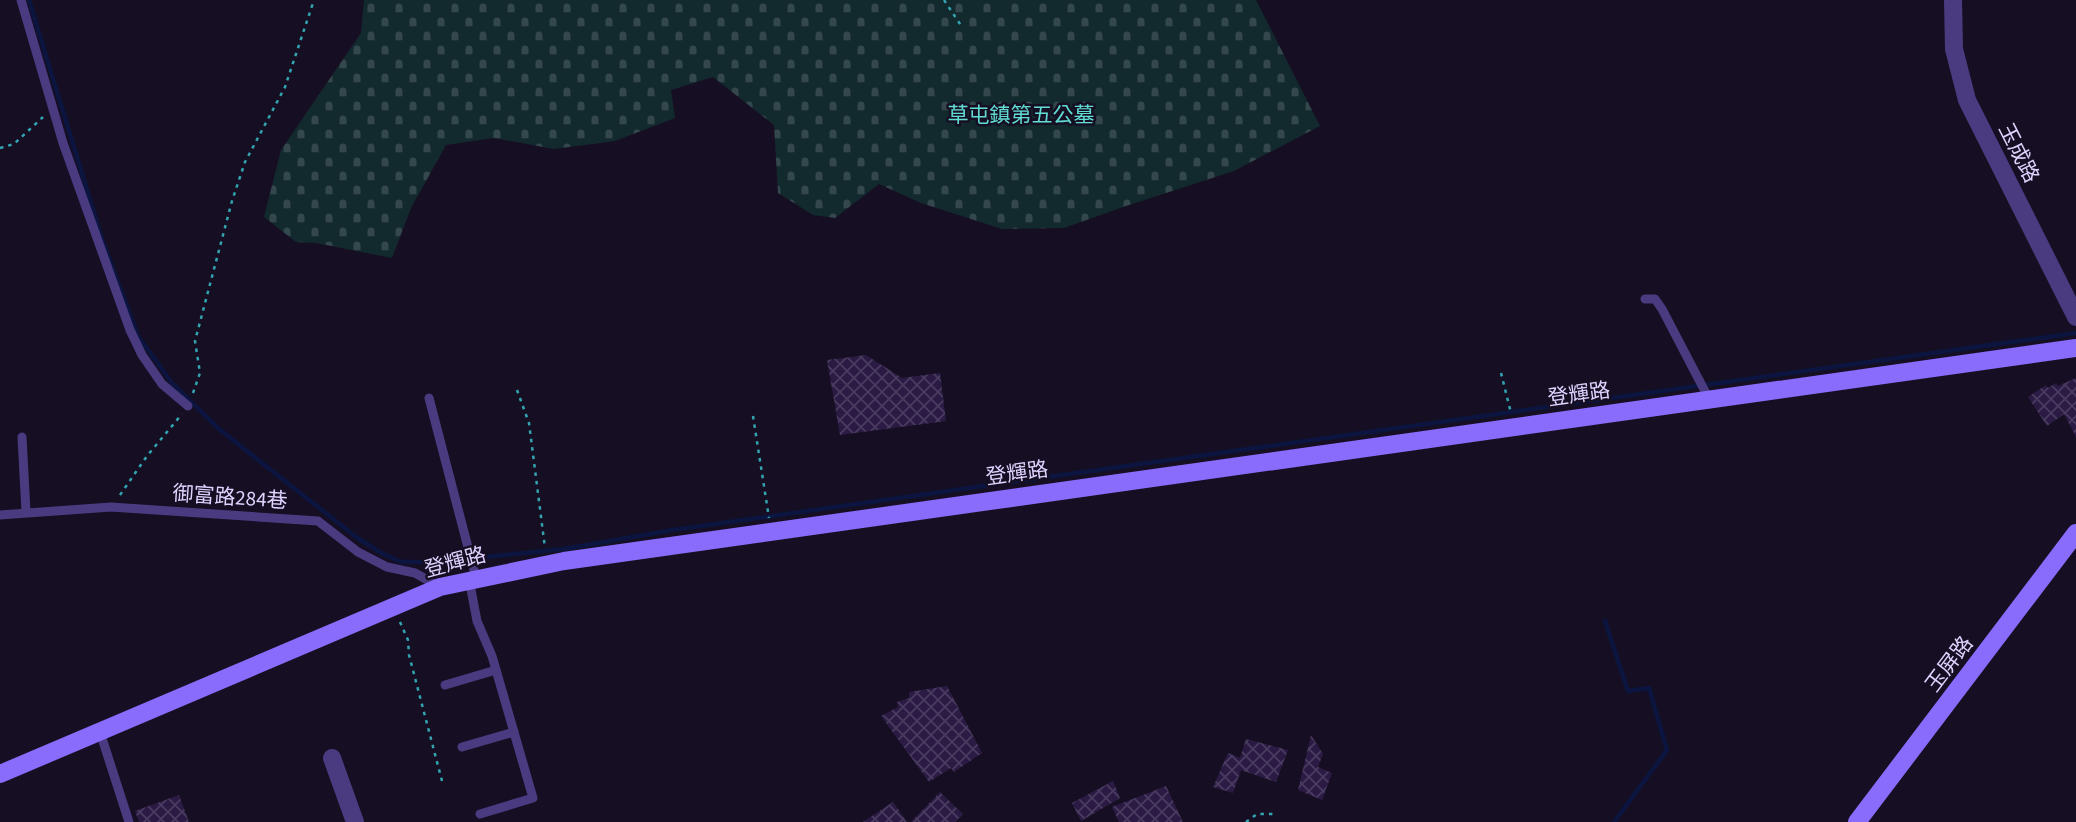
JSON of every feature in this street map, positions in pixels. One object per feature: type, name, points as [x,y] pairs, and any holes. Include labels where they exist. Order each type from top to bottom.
[{"type":"street","name":"玉成路","points":[[1953,0],[1954,50],[1967,100],[2076,317]]},
{"type":"street","name":"登輝路","points":[[0,775],[393,606],[440,587],[472,579],[547,564],[771,531],[2076,348]]},
{"type":"street","name":"玉屏路","points":[[1857,822],[2076,533]]},
{"type":"street","points":[[332,758],[355,822]]},
{"type":"lane","points":[[20,0],[53,107],[130,330],[142,355],[162,384],[188,406]]},
{"type":"lane","points":[[1645,299],[1655,299],[1662,309],[1709,399]]},
{"type":"lane","points":[[429,398],[472,579],[477,621],[496,670],[533,798],[480,814]]},
{"type":"lane","points":[[22,437],[26,512]]},
{"type":"lane","name":"御富路284巷","points":[[0,515],[111,507],[318,521],[368,557],[387,567],[415,573],[440,587]]},
{"type":"lane","points":[[445,685],[496,670]]},
{"type":"lane","points":[[100,732],[129,822]]},
{"type":"lane","points":[[462,747],[514,732]]},
{"type":"path","points":[[111,507],[147,456],[188,406],[200,373],[195,341],[232,201],[245,162],[285,87],[314,0]]},
{"type":"path","points":[[944,0],[962,27]]},
{"type":"path","points":[[0,148],[14,144],[53,107]]},
{"type":"path","points":[[1501,373],[1513,426]]},
{"type":"path","points":[[517,390],[529,424],[547,564]]},
{"type":"path","points":[[754,416],[771,531]]},
{"type":"path","points":[[393,606],[408,640],[409,655],[442,781]]},
{"type":"path","points":[[1246,822],[1258,814],[1275,814]]},
{"type":"green space","name":"草屯鎮第五公墓","points":[[364,0],[1256,0],[1320,126],[1234,171],[1064,228],[1002,229],[921,203],[879,184],[835,218],[813,215],[778,193],[774,125],[713,77],[671,90],[675,118],[615,141],[554,149],[494,138],[446,145],[411,208],[392,258],[316,243],[296,242],[264,217],[281,150],[361,33]]},
{"type":"building","points":[[866,355],[902,378],[940,373],[946,421],[840,435],[827,360]]},
{"type":"building","points":[[2076,378],[2076,437],[2064,414],[2047,426],[2028,397],[2046,385],[2048,388],[2056,383],[2058,386]]},
{"type":"building","points":[[947,686],[982,753],[954,772],[951,768],[929,782],[881,716],[898,707],[897,702],[909,698],[909,692]]},
{"type":"building","points":[[1311,735],[1323,754],[1318,767],[1332,773],[1322,800],[1298,790]]},
{"type":"building","points":[[1246,739],[1288,750],[1276,782],[1241,770],[1233,793],[1213,787],[1228,753],[1240,758]]},
{"type":"building","points":[[1113,781],[1120,798],[1081,821],[1072,803]]},
{"type":"building","points":[[1166,786],[1183,822],[1119,822],[1112,807]]},
{"type":"building","points":[[940,792],[963,814],[955,822],[911,822]]},
{"type":"building","points":[[179,795],[189,822],[139,822],[135,811]]},
{"type":"building","points":[[893,802],[907,822],[863,822]]},
{"type":"waterway","points":[[29,0],[102,239],[138,336],[172,383],[219,429],[356,537],[401,562],[438,562],[564,549],[673,530],[2076,333]]},
{"type":"waterway","points":[[1605,621],[1628,691],[1649,688],[1667,750],[1614,822]]}]
